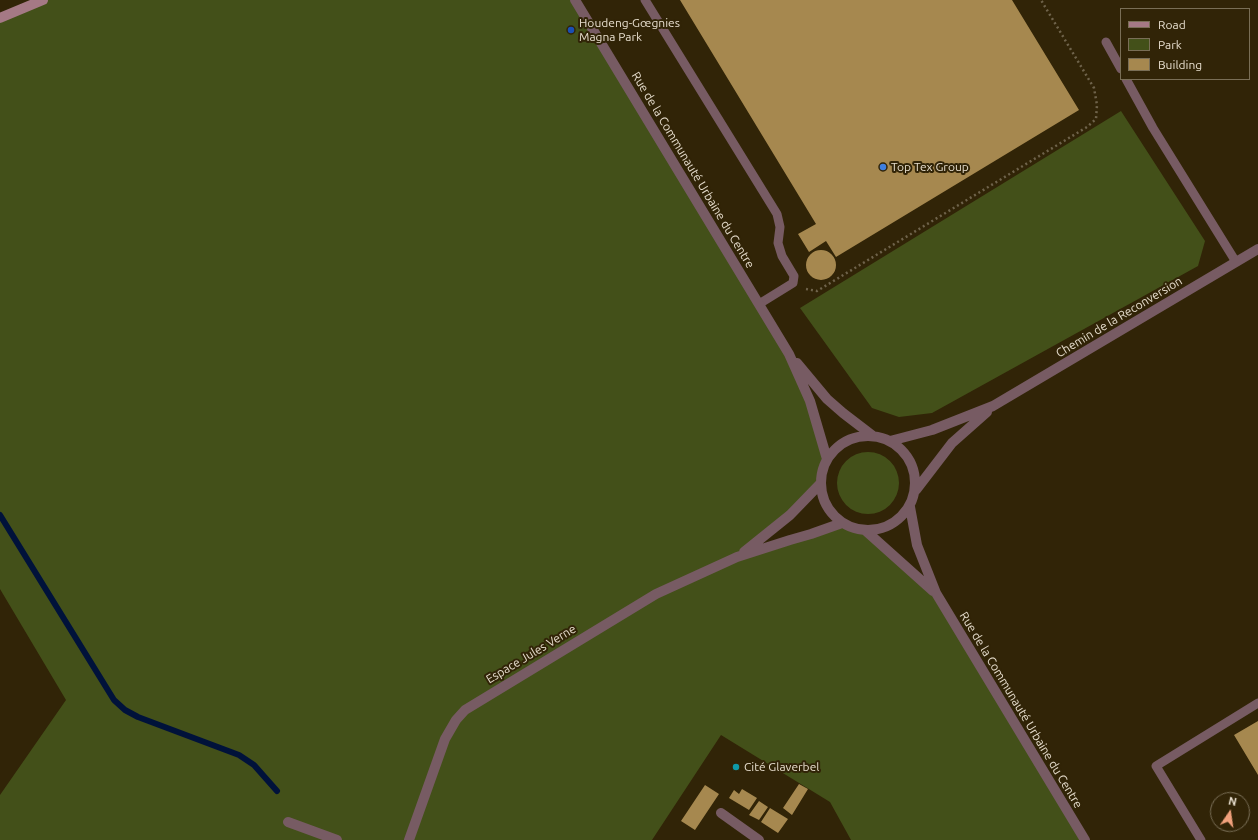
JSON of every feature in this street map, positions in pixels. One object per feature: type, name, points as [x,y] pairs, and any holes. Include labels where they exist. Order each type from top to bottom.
[{"type":"street","points":[[0,18],[43,0]]},
{"type":"street","name":"Rue de la Communauté Urbaine du Centre","points":[[575,0],[789,354]]},
{"type":"street","name":"Chemin de la Reconversion","points":[[993,406],[1258,249]]},
{"type":"street","points":[[789,354],[827,399],[873,436]]},
{"type":"street","points":[[789,354],[810,401],[827,459]]},
{"type":"street","points":[[890,441],[932,430],[993,406]]},
{"type":"street","points":[[916,490],[915,475],[911,461],[902,450],[890,441],[873,436],[860,437],[847,441],[836,449],[827,459],[823,468],[821,483],[822,494],[826,505],[833,515],[842,523],[853,528],[866,531],[886,527],[896,522],[903,516],[910,507],[916,490],[952,443],[993,406]]},
{"type":"street","points":[[737,557],[790,515],[821,483]]},
{"type":"street","points":[[910,507],[917,545],[936,593]]},
{"type":"street","points":[[737,557],[842,523]]},
{"type":"street","points":[[866,531],[936,593]]},
{"type":"street","name":"Espace Jules Verne","points":[[409,840],[445,739],[456,720],[465,710],[656,594],[737,557]]},
{"type":"street","name":"Rue de la Communauté Urbaine du Centre","points":[[936,593],[1085,840]]},
{"type":"street","points":[[721,813],[759,840]]},
{"type":"street","points":[[288,822],[337,840]]},
{"type":"lane","points":[[645,0],[777,214],[780,227],[778,243],[782,256],[794,276],[793,283],[759,304]]},
{"type":"lane","points":[[1106,42],[1120,67]]},
{"type":"lane","points":[[1127,80],[1153,128],[1236,262]]},
{"type":"lane","points":[[1201,840],[1156,766],[1258,703]]},
{"type":"path","points":[[793,283],[804,288],[817,291],[1087,127],[1096,119],[1097,106],[1094,88],[1041,0]]},
{"type":"green space","points":[[44,0],[575,0],[789,354],[827,459],[823,468],[821,483],[739,556],[842,523],[853,528],[866,531],[936,593],[1084,840],[851,840],[830,802],[721,735],[652,840],[0,840],[0,795],[66,700],[0,589],[0,18]]},
{"type":"green space","points":[[1121,111],[1205,241],[1198,266],[932,413],[899,417],[872,408],[800,308]]},
{"type":"green space","points":[[868,452],[880,454],[890,461],[897,471],[899,483],[897,495],[890,505],[880,512],[868,514],[856,512],[846,505],[839,495],[837,483],[839,471],[846,461],[856,454]]},
{"type":"building","name":"Top Tex Group","points":[[680,0],[1012,0],[1079,110],[836,257],[826,241],[809,252],[798,234],[816,224]]},
{"type":"building","points":[[821,250],[832,254],[836,265],[832,276],[821,280],[810,276],[806,265],[810,254]]},
{"type":"building","points":[[1258,721],[1258,775],[1234,735]]},
{"type":"building","points":[[799,784],[808,789],[792,815],[783,808]]},
{"type":"building","points":[[705,785],[719,794],[695,830],[681,821]]},
{"type":"building","points":[[742,789],[757,798],[749,810],[729,798],[734,790],[739,794]]},
{"type":"building","points":[[759,801],[768,807],[759,820],[749,815]]},
{"type":"building","points":[[770,808],[788,819],[778,833],[761,822]]},
{"type":"waterway","points":[[0,515],[114,700],[125,710],[138,717],[239,755],[254,765],[277,791]]},
{"type":"place","name":"Houdeng-Gœgnies Magna Park","points":[[571,30]]},
{"type":"place","name":"Top Tex Group","points":[[883,167]]},
{"type":"place","name":"Cité Glaverbel","points":[[736,767]]}]
